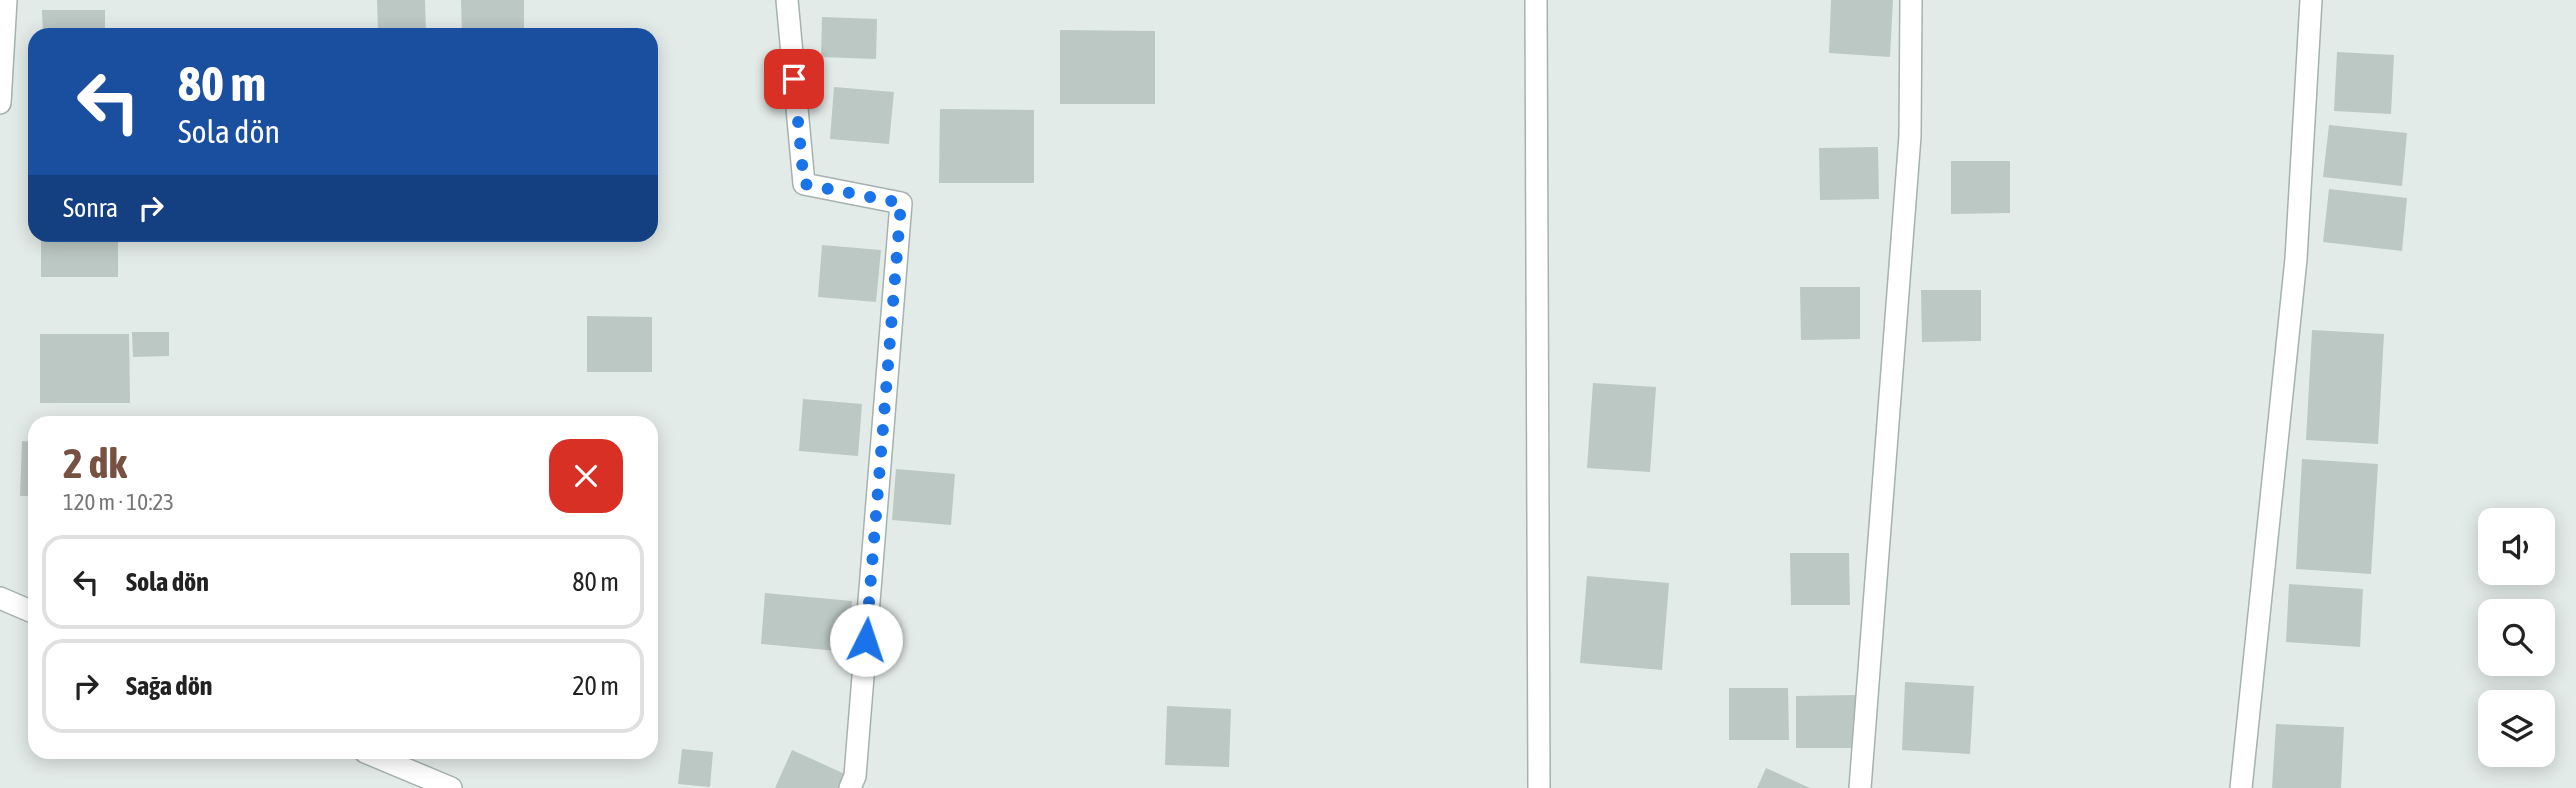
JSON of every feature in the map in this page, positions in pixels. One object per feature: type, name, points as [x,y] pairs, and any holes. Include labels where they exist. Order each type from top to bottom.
[{"type":"street","points":[[0,103],[6,0]]},
{"type":"street","points":[[786,0],[804,184],[901,203],[855,776],[850,788]]},
{"type":"street","points":[[1536,0],[1538,788]]},
{"type":"street","points":[[1860,788],[1910,136],[1910,0]]},
{"type":"street","points":[[2241,788],[2296,259],[2311,0]]},
{"type":"street","points":[[0,598],[28,610]]},
{"type":"street","points":[[382,759],[451,788]]},
{"type":"building","points":[[377,0],[425,0],[426,28],[378,28]]},
{"type":"building","points":[[461,0],[524,0],[524,28],[462,28]]},
{"type":"building","points":[[1831,0],[1893,0],[1890,57],[1829,53]]},
{"type":"building","points":[[42,10],[105,10],[105,28],[43,28]]},
{"type":"building","points":[[822,17],[877,19],[876,59],[821,57]]},
{"type":"building","points":[[1060,30],[1155,31],[1155,104],[1060,104]]},
{"type":"building","points":[[2337,52],[2394,55],[2391,114],[2334,111]]},
{"type":"building","points":[[834,87],[894,92],[889,144],[830,139]]},
{"type":"building","points":[[940,109],[1034,110],[1034,183],[939,183]]},
{"type":"building","points":[[2329,125],[2407,133],[2402,186],[2323,177]]},
{"type":"building","points":[[1878,147],[1879,199],[1820,200],[1819,148]]},
{"type":"building","points":[[1951,161],[2010,161],[2010,213],[1951,214]]},
{"type":"building","points":[[2329,189],[2407,198],[2402,251],[2323,242]]},
{"type":"building","points":[[41,242],[118,242],[118,277],[41,277]]},
{"type":"building","points":[[822,245],[881,250],[876,302],[818,297]]},
{"type":"building","points":[[1800,287],[1860,287],[1860,339],[1801,340]]},
{"type":"building","points":[[1921,290],[1981,290],[1981,341],[1922,342]]},
{"type":"building","points":[[587,316],[652,317],[652,372],[587,372]]},
{"type":"building","points":[[2312,330],[2384,334],[2378,444],[2306,440]]},
{"type":"building","points":[[132,332],[169,332],[169,356],[133,357]]},
{"type":"building","points":[[40,334],[129,334],[130,403],[40,403]]},
{"type":"building","points":[[1593,383],[1656,387],[1650,472],[1587,468]]},
{"type":"building","points":[[803,399],[862,404],[858,456],[799,451]]},
{"type":"building","points":[[22,441],[28,441],[28,496],[20,496]]},
{"type":"building","points":[[2302,459],[2378,464],[2371,574],[2296,569]]},
{"type":"building","points":[[896,469],[955,474],[951,525],[892,520]]},
{"type":"building","points":[[1790,553],[1849,553],[1850,605],[1791,605]]},
{"type":"building","points":[[1587,576],[1669,583],[1662,670],[1580,663]]},
{"type":"building","points":[[2289,584],[2363,589],[2360,647],[2286,642]]},
{"type":"building","points":[[765,593],[852,601],[848,652],[761,644]]},
{"type":"building","points":[[1905,682],[1974,686],[1970,754],[1902,750]]},
{"type":"building","points":[[1729,688],[1788,688],[1789,740],[1729,740]]},
{"type":"building","points":[[1855,695],[1855,748],[1796,748],[1796,696]]},
{"type":"building","points":[[1167,706],[1231,709],[1229,767],[1165,765]]},
{"type":"building","points":[[2276,724],[2344,727],[2341,788],[2272,788]]},
{"type":"building","points":[[682,749],[713,752],[710,787],[678,784]]},
{"type":"building","points":[[792,750],[845,774],[839,788],[775,788]]},
{"type":"building","points":[[1766,768],[1810,788],[1757,788]]},
{"type":"route","points":[[794,79],[804,184],[901,203],[866,640]]}]
